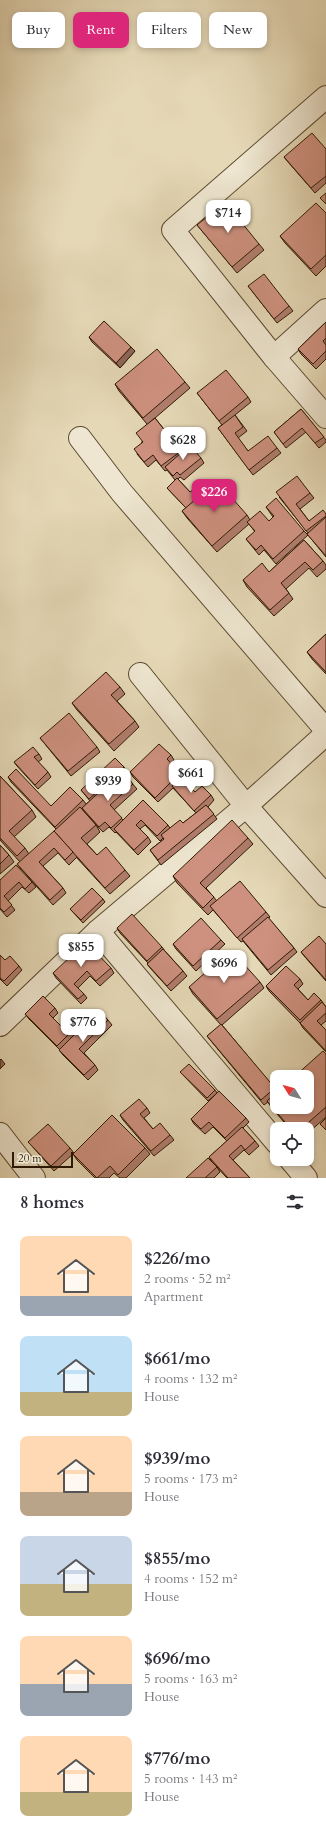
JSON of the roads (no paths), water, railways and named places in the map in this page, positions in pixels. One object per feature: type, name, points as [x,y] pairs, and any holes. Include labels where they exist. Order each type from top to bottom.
[{"type":"street","points":[[326,97],[173,230],[274,357],[326,417]]},
{"type":"street","points":[[274,357],[326,310]]},
{"type":"street","points":[[80,438],[122,493],[326,730]]},
{"type":"street","points":[[140,674],[246,806],[326,896]]},
{"type":"street","points":[[0,1025],[98,931],[246,806],[326,734]]},
{"type":"street","points":[[98,931],[270,1135]]},
{"type":"street","points":[[0,1134],[34,1178]]},
{"type":"street","points":[[296,1166],[306,1178]]}]
